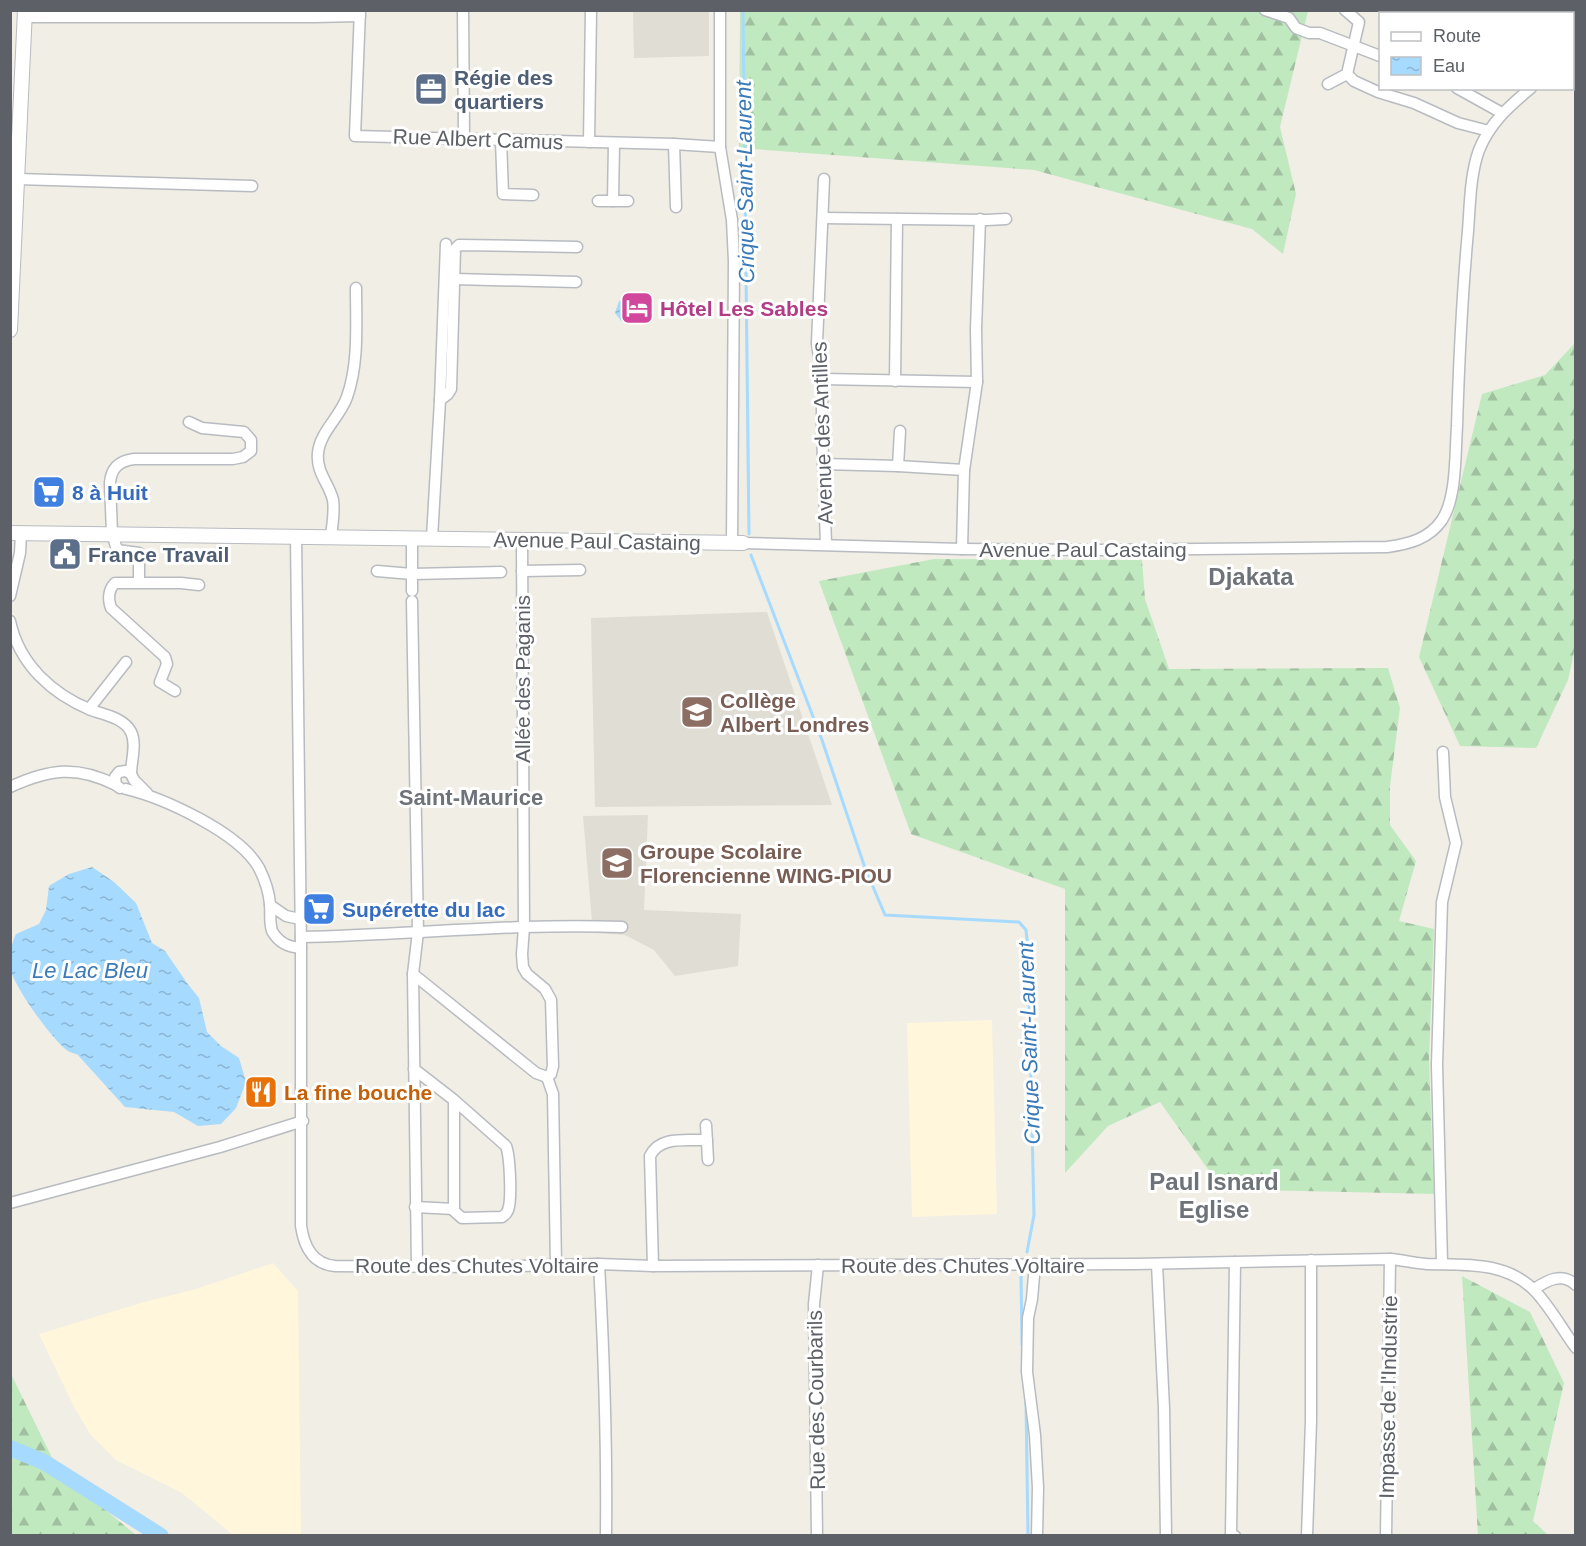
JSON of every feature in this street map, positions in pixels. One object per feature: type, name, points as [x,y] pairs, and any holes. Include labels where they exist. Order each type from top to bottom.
[{"type":"street","points":[[463,10],[464,139]]},
{"type":"street","points":[[590,142],[591,10]]},
{"type":"street","points":[[720,10],[720,147],[732,220],[734,261],[737,543]]},
{"type":"street","points":[[1264,10],[1289,18],[1296,28],[1309,33],[1320,33],[1379,56]]},
{"type":"street","points":[[1345,10],[1359,22],[1347,74]]},
{"type":"street","points":[[10,330],[25,14],[313,17],[360,13]]},
{"type":"street","name":"Rue Albert Camus","points":[[360,13],[355,136],[720,147]]},
{"type":"street","points":[[1328,84],[1347,74]]},
{"type":"street","points":[[1347,74],[1354,81],[1378,92],[1414,103],[1458,123],[1489,131]]},
{"type":"street","points":[[1461,90],[1502,113]]},
{"type":"street","name":"Avenue Paul Castaing","points":[[16,533],[826,544],[962,549],[1368,548],[1403,545],[1426,536],[1442,521],[1447,509],[1453,482],[1463,289],[1474,168],[1489,131],[1502,113],[1529,90]]},
{"type":"street","points":[[501,140],[503,194],[533,195]]},
{"type":"street","points":[[613,201],[614,143]]},
{"type":"street","points":[[674,144],[676,207]]},
{"type":"street","points":[[17,179],[252,186]]},
{"type":"street","name":"Avenue des Antilles","points":[[824,179],[818,343],[822,380],[826,544]]},
{"type":"street","points":[[598,201],[628,201]]},
{"type":"street","points":[[823,218],[1006,219]]},
{"type":"street","points":[[895,381],[897,219]]},
{"type":"street","points":[[962,549],[964,470],[977,382],[976,329],[980,219]]},
{"type":"street","points":[[432,538],[446,244]]},
{"type":"street","points":[[440,399],[451,389],[455,249],[459,245],[577,247]]},
{"type":"street","points":[[454,279],[576,282]]},
{"type":"street","points":[[331,537],[333,503],[318,470],[318,453],[321,439],[344,403],[351,384],[355,363],[356,288]]},
{"type":"street","points":[[822,380],[977,382]]},
{"type":"street","points":[[139,582],[139,553],[117,550],[112,533],[111,476],[119,463],[134,459],[233,459],[243,457],[251,451],[251,440],[244,432],[202,429],[189,422]]},
{"type":"street","points":[[898,466],[900,431]]},
{"type":"street","points":[[823,464],[964,470]]},
{"type":"street","points":[[10,596],[20,553],[16,533]]},
{"type":"street","points":[[10,1203],[220,1147],[303,1121],[296,536]]},
{"type":"street","points":[[412,538],[418,932],[413,974],[417,1266]]},
{"type":"street","name":"Allée des Paganis","points":[[522,540],[524,927],[521,960],[527,974],[545,989],[551,1000],[553,1066],[551,1074],[547,1077]]},
{"type":"street","points":[[522,571],[580,570]]},
{"type":"street","points":[[377,571],[412,574],[501,572]]},
{"type":"street","points":[[175,690],[159,682],[167,664],[165,657],[111,608],[108,600],[112,586],[115,584],[139,582],[199,585]]},
{"type":"street","points":[[10,621],[31,668],[56,690],[89,709],[119,720],[128,728],[133,739],[131,758],[124,778]]},
{"type":"street","points":[[89,709],[126,662]]},
{"type":"street","points":[[1442,1263],[1437,1065],[1442,902],[1456,843],[1444,797],[1443,753]]},
{"type":"street","points":[[10,787],[39,775],[56,771],[124,778],[149,795],[224,833],[249,854],[259,868],[266,887],[270,905],[269,919],[275,937],[286,945],[418,932],[524,927],[622,927]]},
{"type":"street","points":[[270,905],[286,916],[300,919]]},
{"type":"street","points":[[413,974],[536,1073],[547,1077],[553,1094],[556,1265]]},
{"type":"street","points":[[414,1069],[454,1100],[506,1146],[509,1156],[509,1205],[506,1214],[502,1217],[462,1218],[456,1215],[454,1209],[454,1100]]},
{"type":"street","name":"Route des Chutes Voltaire","points":[[303,1121],[301,1226],[307,1247],[315,1258],[326,1265],[479,1267],[599,1264],[653,1266],[1157,1264],[1390,1259],[1426,1264],[1442,1263],[1495,1268],[1512,1274],[1534,1289],[1544,1300],[1575,1348]]},
{"type":"street","points":[[706,1125],[708,1160]]},
{"type":"street","points":[[653,1266],[650,1156],[656,1147],[667,1142],[707,1140]]},
{"type":"street","points":[[416,1207],[454,1209]]},
{"type":"street","name":"Impasse de l'Industrie","points":[[1386,1536],[1390,1259]]},
{"type":"street","points":[[1307,1536],[1311,1421],[1311,1260]]},
{"type":"street","points":[[1235,1262],[1231,1535],[1235,1536]]},
{"type":"street","points":[[599,1264],[607,1466],[606,1536]]},
{"type":"street","points":[[1035,1264],[1028,1318],[1027,1372],[1036,1467],[1037,1536]]},
{"type":"street","points":[[1157,1264],[1164,1408],[1166,1536]]},
{"type":"street","name":"Rue des Courbarils","points":[[817,1536],[814,1304],[818,1265]]},
{"type":"street","points":[[1534,1289],[1550,1279],[1563,1278],[1575,1285]]},
{"type":"shaded area","points":[[633,11],[709,11],[709,56],[634,58]]},
{"type":"shaded area","name":"Collège Albert Londres","points":[[767,612],[832,805],[595,807],[591,618]]},
{"type":"shaded area","name":"Groupe Scolaire Florencienne WING-PIOU","points":[[648,815],[644,910],[741,914],[738,966],[675,976],[654,950],[625,935],[593,933],[583,816]]},
{"type":"shaded area","points":[[992,1020],[997,1214],[912,1217],[907,1023]]},
{"type":"shaded area","points":[[273,1263],[298,1291],[301,1535],[233,1535],[182,1493],[116,1460],[90,1434],[73,1405],[39,1334],[144,1302],[196,1289]]},
{"type":"green space","points":[[740,11],[1308,11],[1280,127],[1296,194],[1283,254],[1252,229],[1034,170],[739,148]]},
{"type":"green space","points":[[1575,343],[1576,643],[1568,680],[1536,748],[1460,746],[1419,657],[1482,394],[1545,375]]},
{"type":"green space","points":[[934,559],[1142,560],[1145,599],[1169,669],[1388,668],[1400,708],[1390,786],[1390,825],[1416,861],[1399,921],[1434,929],[1429,1059],[1434,1194],[1222,1189],[1160,1102],[1108,1126],[1065,1173],[1065,889],[911,834],[819,581]]},
{"type":"green space","points":[[1462,1276],[1530,1312],[1564,1383],[1533,1521],[1548,1535],[1478,1535]]},
{"type":"green space","points":[[10,1372],[59,1472],[136,1535],[11,1535]]},
{"type":"water","points":[[619,301],[627,302],[631,313],[622,322],[615,313]]},
{"type":"water","name":"Le Lac Bleu","points":[[92,867],[114,882],[136,903],[152,943],[165,951],[199,998],[207,1032],[221,1046],[239,1058],[246,1082],[236,1108],[221,1124],[198,1126],[174,1112],[125,1107],[77,1054],[68,1051],[53,1037],[27,1002],[14,979],[10,952],[14,938],[16,934],[39,924],[46,910],[49,886],[69,874]]},
{"type":"waterway","name":"Crique Saint-Laurent","points":[[743,10],[749,534]]},
{"type":"waterway","name":"Crique Saint-Laurent","points":[[751,555],[822,740],[865,868],[885,915],[1019,922],[1026,930],[1034,1215],[1027,1252]]},
{"type":"waterway","name":"Crique Saint-Laurent","points":[[1021,1275],[1022,1345]]},
{"type":"waterway","name":"Crique Saint-Laurent","points":[[1026,1402],[1028,1536]]},
{"type":"waterway","points":[[10,1448],[44,1462],[161,1536]]},
{"type":"place","name":"Régie des quartiers","points":[[431,89]]},
{"type":"place","name":"Hôtel Les Sables","points":[[637,308]]},
{"type":"place","name":"8 à Huit","points":[[49,492]]},
{"type":"place","name":"France Travail","points":[[65,554]]},
{"type":"place","name":"Collège Albert Londres","points":[[697,712]]},
{"type":"place","name":"Groupe Scolaire Florencienne WING-PIOU","points":[[617,863]]},
{"type":"place","name":"Supérette du lac","points":[[319,909]]},
{"type":"place","name":"La fine bouche","points":[[261,1092]]},
{"type":"district","name":"Djakata","points":[[1251,576]]},
{"type":"district","name":"Saint-Maurice","points":[[471,797]]},
{"type":"district","name":"Paul Isnard Eglise","points":[[1214,1195]]}]
